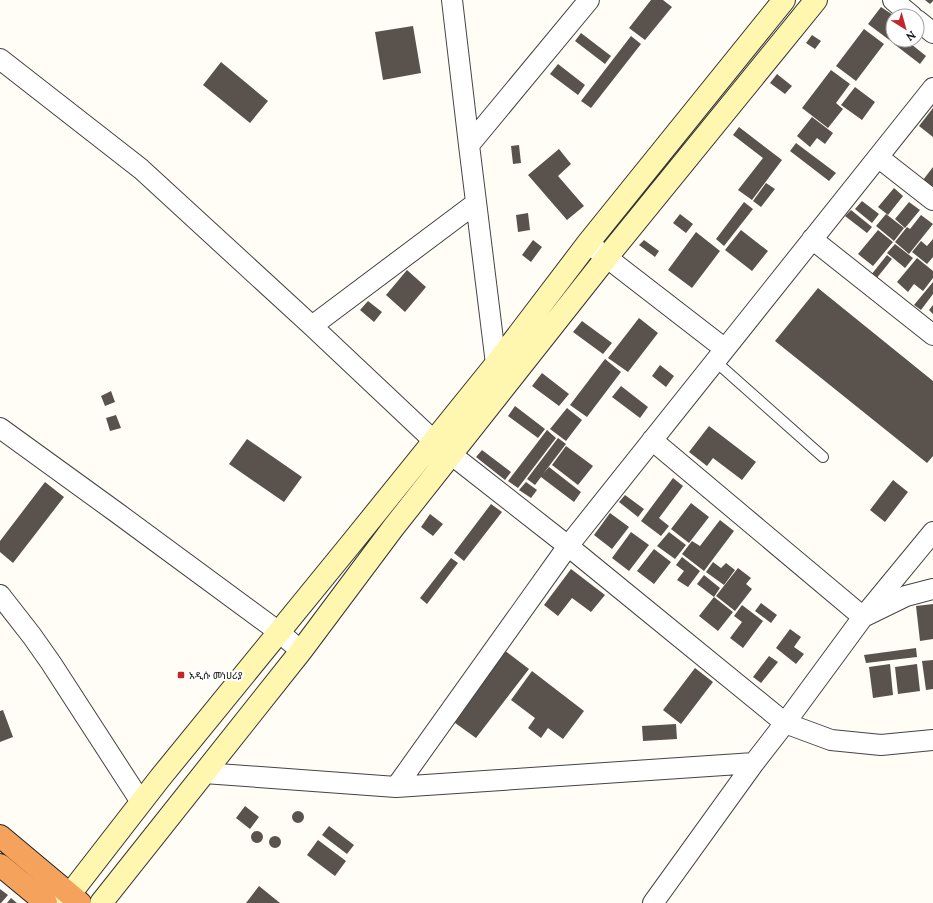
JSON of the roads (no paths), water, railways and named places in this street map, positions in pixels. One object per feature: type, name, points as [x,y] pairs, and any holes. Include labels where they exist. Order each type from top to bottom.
[{"type":"highway","points":[[0,836],[71,900]]},
{"type":"highway","points":[[0,865],[46,903]]},
{"type":"main road","points":[[71,900],[141,802],[496,364],[588,243],[784,0]]},
{"type":"main road","points":[[101,903],[301,651],[389,534],[607,257],[816,0]]},
{"type":"street","points":[[452,0],[496,364]]},
{"type":"street","points":[[469,145],[589,0]]},
{"type":"street","points":[[893,0],[902,8]]},
{"type":"street","points":[[925,26],[933,33]]},
{"type":"street","points":[[0,59],[141,169],[451,455],[568,546],[785,723],[831,740],[881,745],[933,740]]},
{"type":"street","points":[[396,787],[568,546],[933,88]]},
{"type":"street","points":[[878,157],[933,200]]},
{"type":"street","points":[[312,326],[476,203]]},
{"type":"street","points":[[812,239],[933,335]]},
{"type":"street","points":[[588,243],[607,257],[720,355]]},
{"type":"street","points":[[0,428],[279,632],[301,651]]},
{"type":"street","points":[[652,440],[863,617]]},
{"type":"street","points":[[652,903],[863,617],[933,532]]},
{"type":"street","points":[[863,617],[906,596],[933,589]]},
{"type":"street","points":[[0,595],[51,663],[141,802]]},
{"type":"street","points":[[204,773],[396,787],[754,763]]},
{"type":"lane","points":[[720,355],[823,457]]},
{"type":"place","name":"አዲሱ መነሀሪያ","points":[[181,675]]}]
